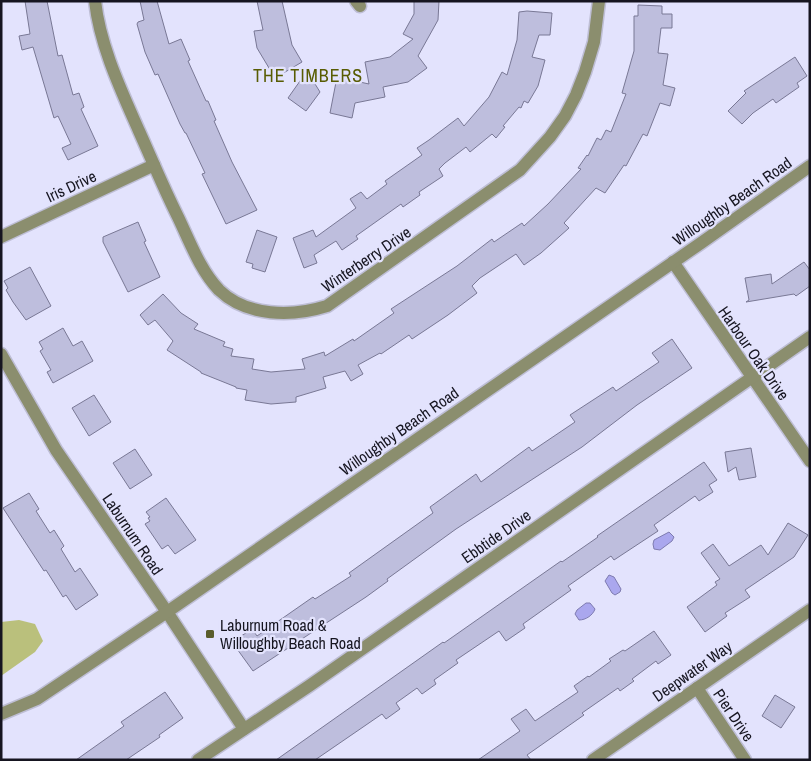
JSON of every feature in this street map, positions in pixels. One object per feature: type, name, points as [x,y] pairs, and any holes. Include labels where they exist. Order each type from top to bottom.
[{"type":"street","name":"Winterberry Drive","points":[[96,1],[108,54],[122,94],[204,270],[220,290],[243,306],[261,311],[286,314],[307,312],[327,306],[520,170],[550,137],[565,116],[576,95],[594,42],[599,1]]},
{"type":"street","name":"Iris Drive","points":[[1,237],[154,165]]},
{"type":"street","name":"Willoughby Beach Road","points":[[1,714],[37,699],[167,612],[810,166]]},
{"type":"street","name":"Harbour Oak Drive","points":[[673,262],[810,461]]},
{"type":"street","name":"Ebbtide Drive","points":[[198,760],[309,686],[810,337]]},
{"type":"street","name":"Laburnum Road","points":[[1,354],[56,450],[167,612],[244,729]]},
{"type":"street","name":"Deepwater Way","points":[[593,760],[810,610]]},
{"type":"street","name":"Pier Drive","points":[[697,688],[745,760]]},
{"type":"green space","points":[[19,620],[35,624],[43,641],[35,652],[1,676],[1,622]]},
{"type":"shaded area","points":[[669,532],[674,537],[672,541],[660,550],[654,549],[654,540]]},
{"type":"shaded area","points":[[609,575],[614,577],[621,589],[615,595],[605,581]]},
{"type":"shaded area","points":[[586,603],[590,603],[595,609],[589,617],[579,620],[575,614]]},
{"type":"building","points":[[25,1],[47,1],[58,56],[62,55],[73,95],[79,93],[84,107],[81,109],[98,146],[68,160],[62,148],[71,144],[58,116],[54,118],[33,47],[22,50],[19,36],[30,34]]},
{"type":"building","points":[[140,1],[157,1],[169,44],[181,39],[190,60],[188,61],[206,101],[208,101],[216,120],[214,121],[232,162],[257,210],[226,224],[202,174],[205,173],[180,124],[158,74],[155,75],[145,52],[137,24],[144,20]]},
{"type":"building","points":[[257,1],[282,1],[292,45],[302,62],[275,78],[257,48],[254,31],[263,30]]},
{"type":"building","points":[[414,1],[439,1],[438,20],[418,56],[427,68],[408,82],[383,87],[385,97],[355,103],[352,118],[330,113],[337,77],[369,84],[365,62],[390,57],[413,39],[403,34],[414,14]]},
{"type":"building","points":[[638,5],[662,6],[662,14],[672,14],[672,28],[661,28],[658,53],[668,54],[663,85],[675,88],[670,106],[660,103],[647,136],[643,134],[626,166],[624,165],[605,193],[596,188],[564,223],[569,228],[541,253],[524,265],[516,254],[480,278],[472,286],[477,293],[448,315],[412,339],[409,335],[381,354],[358,365],[363,374],[351,381],[345,371],[323,377],[326,388],[296,397],[296,402],[271,404],[245,400],[247,390],[236,388],[201,373],[167,350],[173,341],[155,320],[148,325],[140,315],[163,294],[181,313],[198,324],[194,329],[225,342],[223,346],[233,349],[231,356],[254,359],[252,369],[271,372],[305,369],[302,359],[324,352],[325,356],[353,339],[354,341],[394,313],[391,309],[457,266],[492,239],[494,242],[522,223],[524,226],[581,169],[578,168],[588,156],[597,138],[601,140],[606,130],[611,132],[626,94],[622,93],[634,51],[634,16],[638,16]]},
{"type":"building","points":[[519,12],[552,13],[550,35],[539,35],[532,57],[545,60],[538,86],[528,103],[524,101],[521,108],[519,107],[503,126],[505,127],[496,138],[492,134],[470,152],[466,147],[445,163],[439,169],[443,176],[419,192],[420,195],[403,207],[401,204],[356,236],[358,239],[342,250],[336,241],[314,255],[317,263],[304,268],[293,238],[313,230],[316,237],[356,208],[350,199],[361,192],[367,199],[387,184],[385,181],[422,155],[417,148],[458,118],[464,126],[489,97],[502,72],[507,75],[517,40]]},
{"type":"building","points":[[795,57],[807,76],[797,83],[799,87],[776,103],[773,99],[753,113],[742,124],[728,111],[746,93],[744,91]]},
{"type":"building","points":[[307,71],[320,92],[306,111],[288,98]]},
{"type":"building","points":[[138,222],[146,241],[144,242],[160,277],[128,292],[103,242],[103,237]]},
{"type":"building","points":[[257,230],[277,237],[265,272],[252,268],[253,264],[246,262]]},
{"type":"building","points":[[804,262],[810,270],[810,286],[796,296],[794,294],[746,302],[749,300],[745,278],[771,274],[772,284]]},
{"type":"building","points":[[30,267],[51,306],[26,320],[6,290],[8,288],[4,281]]},
{"type":"building","points":[[63,328],[73,346],[82,341],[93,361],[53,383],[47,372],[51,370],[40,351],[43,349],[39,342]]},
{"type":"building","points":[[672,339],[692,368],[637,405],[582,447],[456,529],[387,579],[388,581],[366,597],[253,671],[232,642],[252,629],[257,636],[313,597],[315,599],[351,576],[349,573],[433,513],[430,507],[476,474],[481,482],[529,447],[532,451],[575,422],[570,415],[613,387],[616,391],[659,362],[652,353]]},
{"type":"building","points":[[94,395],[111,422],[89,436],[72,408]]},
{"type":"building","points":[[751,448],[756,477],[739,480],[736,467],[728,472],[725,452]]},
{"type":"building","points":[[135,449],[152,475],[130,489],[113,463]]},
{"type":"building","points":[[704,462],[717,480],[709,485],[713,492],[699,501],[695,496],[654,525],[658,531],[614,560],[611,556],[568,586],[571,590],[523,624],[525,628],[506,641],[499,631],[456,660],[458,663],[434,680],[436,684],[422,694],[417,688],[396,703],[400,709],[386,719],[382,714],[315,760],[276,760],[443,642],[562,562]]},
{"type":"building","points":[[29,493],[39,509],[36,511],[50,533],[54,530],[64,546],[61,549],[75,572],[80,568],[98,595],[76,610],[66,595],[63,597],[46,570],[44,571],[3,508]]},
{"type":"building","points":[[166,498],[196,540],[175,554],[168,545],[162,549],[145,524],[150,521],[148,518],[150,517],[146,512]]},
{"type":"building","points":[[788,523],[808,535],[794,557],[745,590],[750,597],[725,613],[727,616],[705,632],[687,607],[717,585],[715,582],[720,579],[701,553],[713,544],[729,566],[761,545],[768,555]]},
{"type":"building","points":[[654,631],[671,655],[658,664],[656,661],[632,679],[634,681],[620,691],[618,688],[582,713],[584,715],[527,755],[531,760],[478,760],[520,731],[511,719],[526,709],[535,721],[578,692],[574,686],[611,661],[609,659],[623,650],[625,651]]},
{"type":"building","points":[[165,692],[183,718],[159,735],[160,737],[126,760],[76,760],[124,726],[121,722]]},
{"type":"building","points":[[775,695],[795,707],[781,728],[762,716]]},
{"type":"place","name":"Laburnum Road & Willoughby Beach Road","points":[[210,634]]},
{"type":"district","name":"THE TIMBERS","points":[[308,75]]}]
